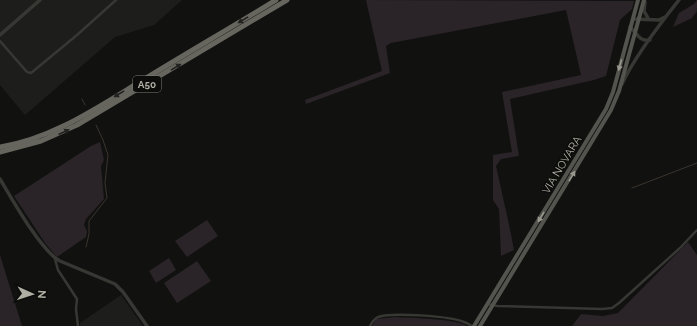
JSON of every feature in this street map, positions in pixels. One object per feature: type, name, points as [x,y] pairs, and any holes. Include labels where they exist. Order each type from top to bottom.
[{"type":"highway","name":"A50","points":[[0,146],[10,145],[43,136],[88,113],[276,0]]},
{"type":"highway","name":"A50","points":[[0,152],[42,141],[78,125],[287,0]]},
{"type":"main road","name":"VIA NOVARA","points":[[480,326],[490,304],[606,109],[613,92],[638,0]]},
{"type":"main road","name":"VIA NOVARA","points":[[473,326],[490,304],[609,114],[619,91],[644,0]]},
{"type":"street","points":[[0,35],[40,0]]},
{"type":"street","points":[[0,41],[27,72],[31,72],[116,0]]},
{"type":"street","name":"VIA NOVARA","points":[[644,0],[644,12],[648,18]]},
{"type":"street","name":"VIA NOVARA","points":[[619,91],[626,75],[666,16],[679,0]]},
{"type":"street","points":[[633,19],[648,18],[659,20],[666,16]]},
{"type":"street","points":[[652,19],[656,24],[656,31]]},
{"type":"street","points":[[630,27],[642,40],[650,40]]},
{"type":"street","points":[[0,179],[32,230],[55,259],[115,284],[123,292],[147,326]]},
{"type":"street","points":[[490,304],[497,306],[595,309],[612,308],[680,248],[697,230]]},
{"type":"street","points":[[55,259],[57,268],[76,296],[78,326]]},
{"type":"street","points":[[57,268],[60,261]]},
{"type":"street","points":[[370,326],[374,319],[394,315],[450,318],[473,326]]},
{"type":"shaded area","points":[[0,0],[182,0],[154,25],[115,37],[25,115],[0,85]]},
{"type":"shaded area","points":[[366,0],[634,1],[632,9],[620,20],[606,76],[510,99],[519,156],[501,159],[496,166],[514,250],[501,256],[499,209],[493,200],[493,155],[512,152],[502,92],[581,75],[566,10],[391,43],[386,46],[390,73],[306,104],[305,100],[382,71]]},
{"type":"shaded area","points":[[697,0],[697,11],[692,18],[673,27],[679,13],[694,4]]},
{"type":"shaded area","points":[[100,142],[104,160],[101,166],[104,199],[86,219],[84,225],[87,231],[86,237],[57,257],[45,243],[14,196],[91,146]]},
{"type":"shaded area","points":[[207,220],[218,236],[187,257],[175,241]]},
{"type":"shaded area","points":[[688,242],[697,255],[697,326],[572,326],[581,314],[603,316],[618,313]]},
{"type":"shaded area","points":[[0,255],[22,326],[0,326]]},
{"type":"shaded area","points":[[169,258],[176,270],[156,283],[149,271]]},
{"type":"shaded area","points":[[197,261],[211,281],[177,303],[164,283]]},
{"type":"shaded area","points":[[121,295],[143,326],[80,326],[80,323]]},
{"type":"shaded area","points":[[396,317],[445,320],[467,326],[372,326],[376,319]]},
{"type":"waterway","points":[[82,99],[85,105]]},
{"type":"waterway","points":[[86,247],[89,234],[89,221],[107,198],[105,183],[108,155],[96,125]]},
{"type":"waterway","points":[[632,188],[697,163]]}]
